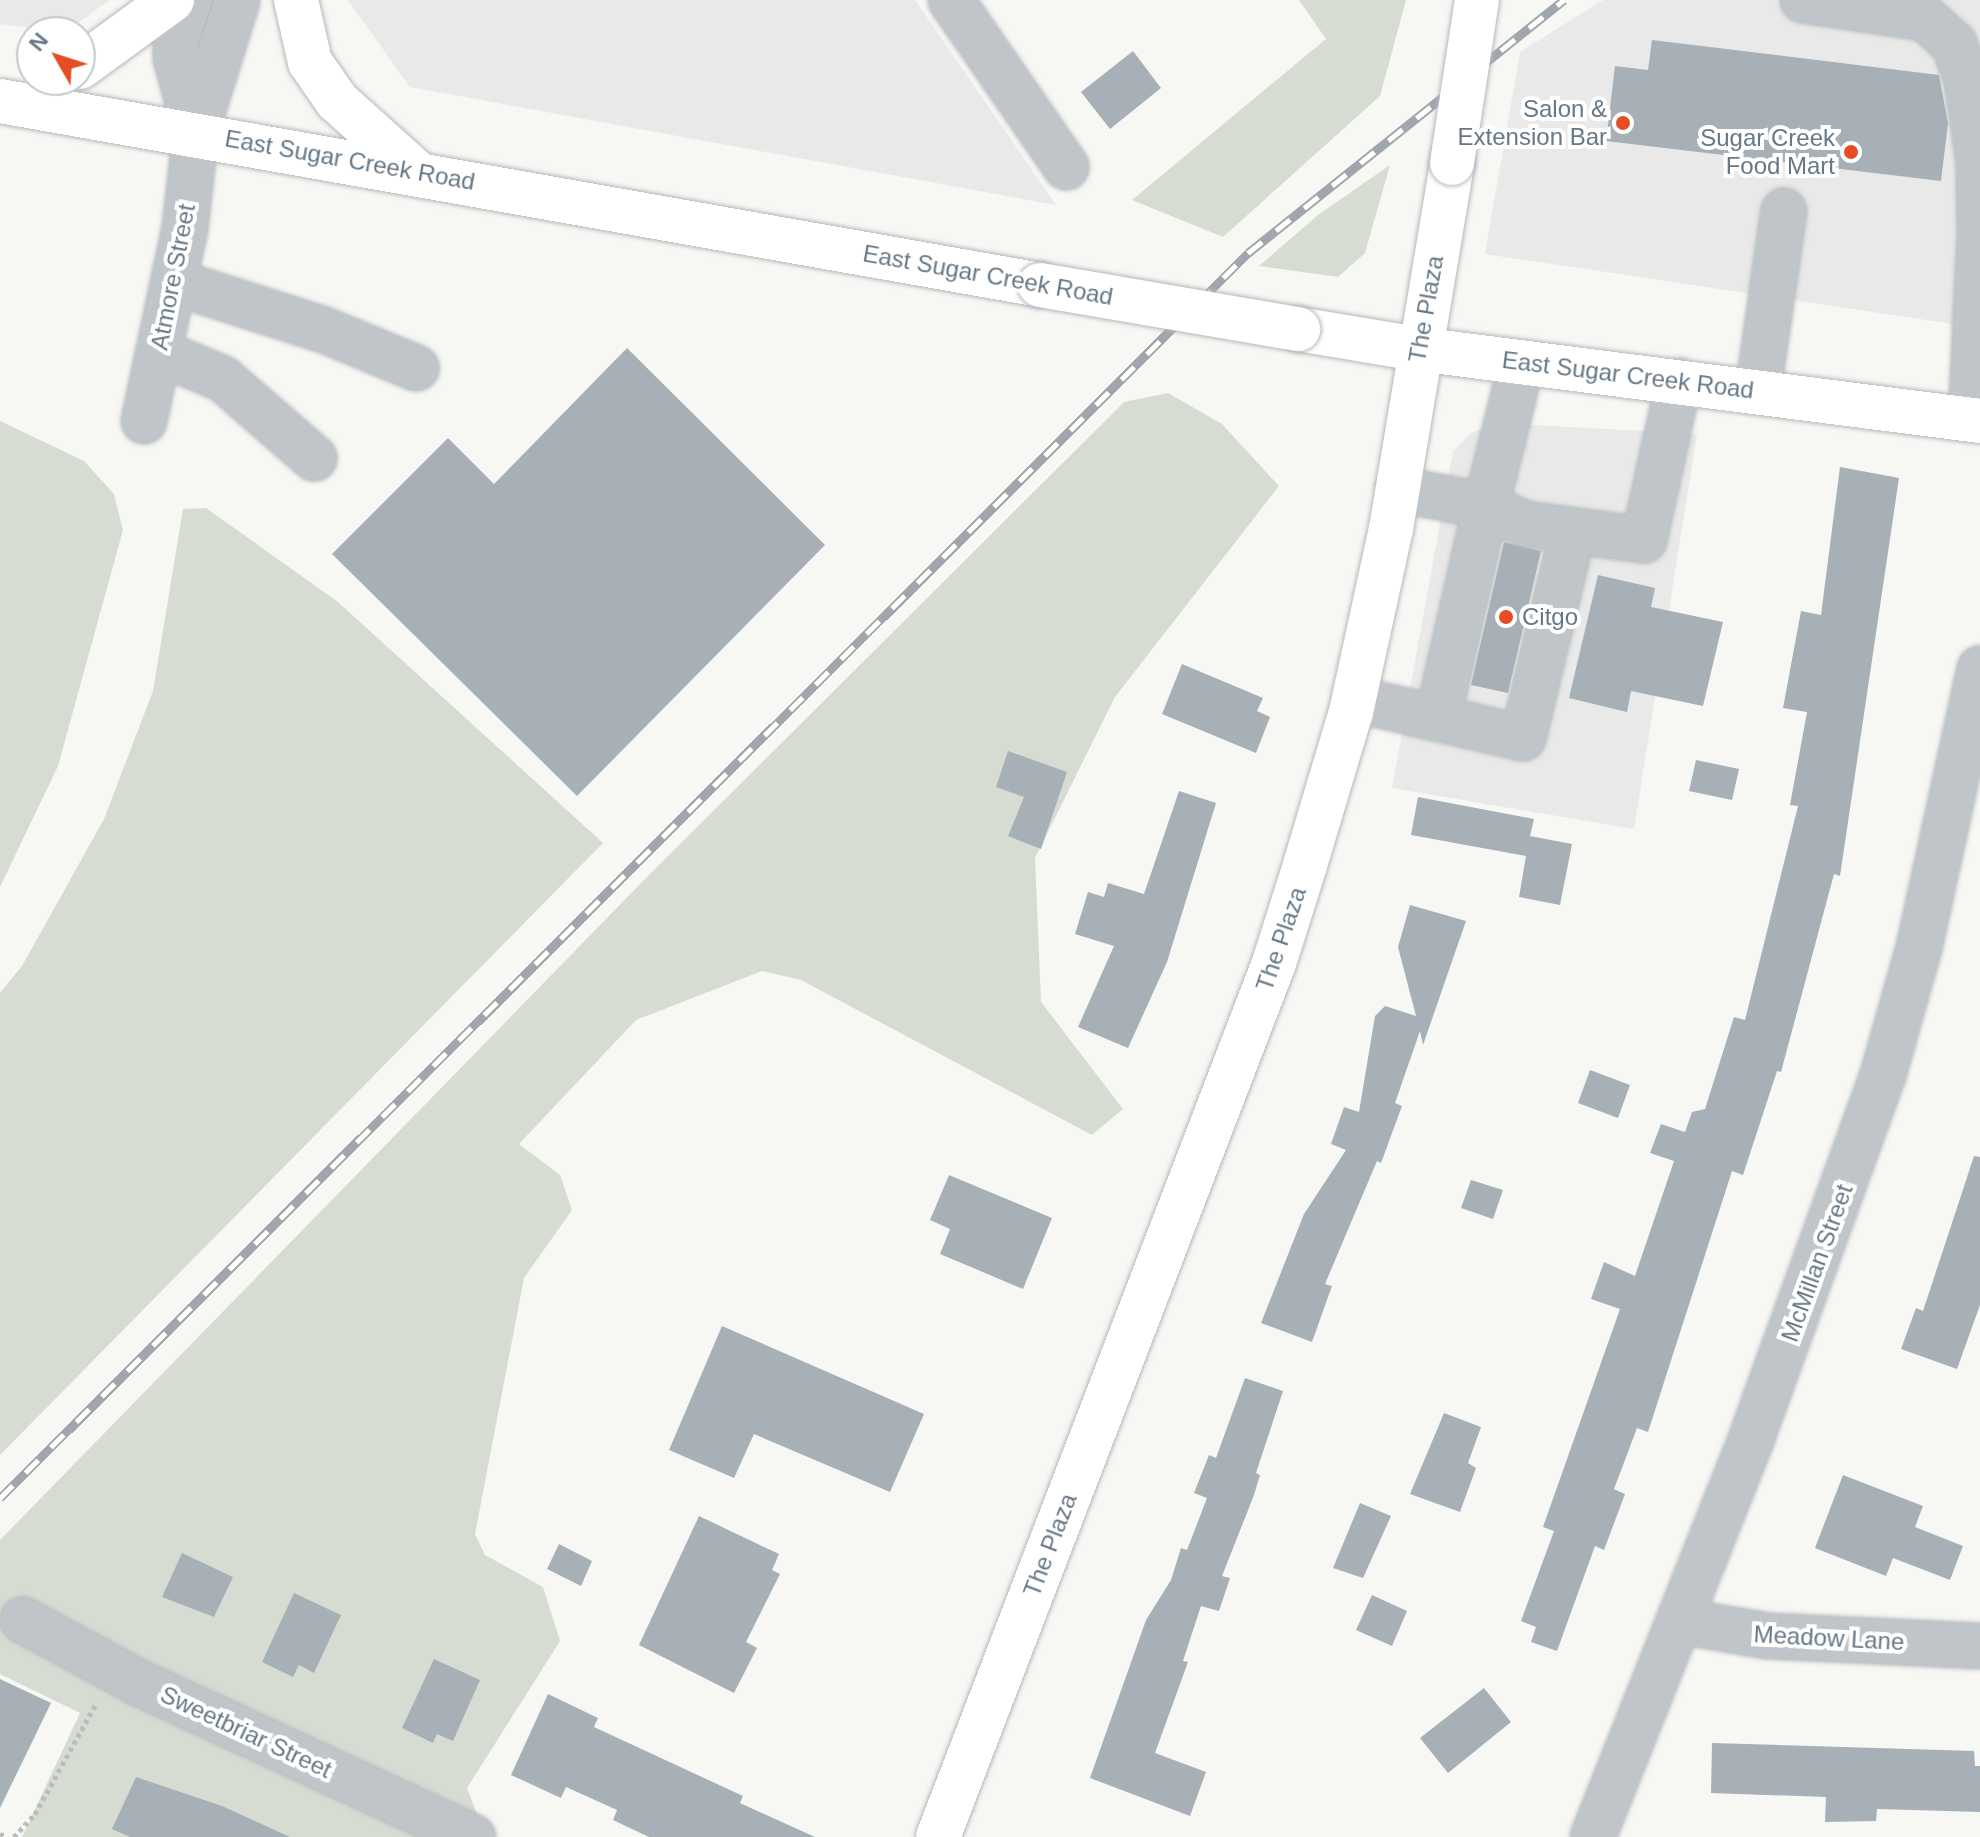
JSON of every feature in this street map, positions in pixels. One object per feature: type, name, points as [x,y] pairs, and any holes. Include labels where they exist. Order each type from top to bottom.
[{"type":"main road","points":[[96,55],[172,0]]},
{"type":"main road","points":[[296,0],[310,62],[337,101],[416,172]]},
{"type":"main road","name":"The Plaza","points":[[938,1837],[1274,963],[1354,699],[1397,489],[1477,0]]},
{"type":"main road","name":"East Sugar Creek Road","points":[[34,96],[196,132],[1298,329],[1418,349],[1976,420]]},
{"type":"street","name":"Atmore Street","points":[[190,0],[176,36],[176,58],[196,132]]},
{"type":"street","name":"Atmore Street","points":[[144,421],[174,282],[196,132],[237,0]]},
{"type":"street","points":[[951,0],[1066,167]]},
{"type":"street","points":[[1803,0],[1925,18],[1954,44],[1967,80],[1977,147],[1980,236],[1976,420]]},
{"type":"street","points":[[1758,391],[1784,211]]},
{"type":"street","points":[[174,282],[324,330],[416,368]]},
{"type":"street","points":[[159,352],[223,379],[314,458]]},
{"type":"street","points":[[1438,718],[1522,362]]},
{"type":"street","points":[[1397,489],[1486,506],[1525,524],[1644,540],[1679,381]]},
{"type":"street","points":[[1354,699],[1523,738],[1573,531]]},
{"type":"street","name":"McMillan Street","points":[[1593,1837],[1824,1246],[1883,1075],[1919,948],[1980,669]]},
{"type":"street","name":"Sweetbriar Street","points":[[23,1620],[114,1669],[473,1837]]},
{"type":"street","name":"Meadow Lane","points":[[1680,1621],[1768,1636],[1980,1646]]},
{"type":"path","points":[[14,1837],[49,1791],[114,1669]]},
{"type":"path","points":[[0,1834],[7,1837]]},
{"type":"shaded area","points":[[0,0],[110,0],[88,16],[16,16],[16,26],[0,24]]},
{"type":"shaded area","points":[[348,0],[915,0],[1056,205],[410,87]]},
{"type":"shaded area","points":[[1299,0],[1406,0],[1380,96],[1223,237],[1132,200],[1326,39]]},
{"type":"shaded area","points":[[1603,0],[1980,0],[1980,328],[1485,254],[1520,52]]},
{"type":"shaded area","points":[[1390,165],[1365,253],[1338,277],[1259,266],[1318,215]]},
{"type":"shaded area","points":[[1168,393],[1222,424],[1279,486],[1115,697],[1035,858],[1041,1002],[1123,1109],[1092,1135],[801,980],[762,971],[636,1020],[519,1144],[560,1175],[572,1210],[524,1278],[475,1534],[485,1555],[543,1587],[560,1641],[467,1788],[486,1837],[22,1837],[80,1713],[0,1674],[0,1540],[647,877],[1124,402]]},
{"type":"shaded area","points":[[0,421],[84,461],[114,494],[123,530],[58,766],[0,887]]},
{"type":"shaded area","points":[[1496,423],[1697,434],[1634,829],[1392,788],[1453,452],[1471,433]]},
{"type":"shaded area","points":[[206,508],[338,602],[603,843],[0,1455],[0,993],[22,966],[104,819],[153,691],[183,509]]},
{"type":"building","points":[[1652,40],[1939,75],[1948,123],[1941,181],[1606,141],[1615,66],[1648,70]]},
{"type":"building","points":[[1133,51],[1161,88],[1110,129],[1081,92]]},
{"type":"building","points":[[627,348],[825,545],[577,796],[332,554],[448,438],[494,484]]},
{"type":"building","points":[[1840,467],[1899,478],[1840,876],[1834,874],[1781,1072],[1777,1071],[1743,1175],[1732,1171],[1648,1432],[1637,1428],[1614,1489],[1625,1494],[1604,1550],[1595,1546],[1557,1651],[1531,1642],[1536,1627],[1521,1621],[1554,1531],[1543,1527],[1620,1309],[1591,1299],[1604,1262],[1635,1276],[1674,1161],[1650,1153],[1661,1124],[1685,1132],[1692,1112],[1705,1109],[1734,1017],[1745,1020],[1798,806],[1790,805],[1807,712],[1783,708],[1801,611],[1821,615]]},
{"type":"building","name":"Citgo","points":[[1504,542],[1541,551],[1508,693],[1471,685]]},
{"type":"building","points":[[1598,575],[1655,588],[1651,607],[1723,622],[1703,706],[1631,691],[1627,712],[1569,698]]},
{"type":"building","points":[[1182,664],[1263,698],[1257,711],[1270,717],[1256,753],[1162,714]]},
{"type":"building","points":[[1008,751],[1067,772],[1041,849],[1008,836],[1024,797],[996,787]]},
{"type":"building","points":[[1696,760],[1739,769],[1732,800],[1689,791]]},
{"type":"building","points":[[1179,791],[1216,803],[1167,962],[1128,1048],[1078,1027],[1114,946],[1075,934],[1088,892],[1104,897],[1108,883],[1144,894]]},
{"type":"building","points":[[1418,797],[1534,819],[1530,836],[1572,844],[1560,905],[1519,897],[1526,856],[1411,835]]},
{"type":"building","points":[[1410,905],[1466,921],[1423,1045],[1420,1031],[1395,1103],[1402,1106],[1381,1163],[1377,1161],[1325,1284],[1332,1286],[1312,1342],[1261,1323],[1304,1214],[1346,1150],[1331,1144],[1344,1107],[1359,1112],[1375,1016],[1385,1006],[1416,1016],[1398,947]]},
{"type":"building","points":[[1590,1070],[1630,1085],[1618,1118],[1578,1103]]},
{"type":"building","points":[[1974,1156],[1980,1157],[1980,1305],[1957,1369],[1901,1349],[1916,1308],[1923,1311]]},
{"type":"building","points":[[949,1175],[1052,1218],[1023,1289],[940,1254],[950,1229],[930,1220]]},
{"type":"building","points":[[1471,1180],[1503,1190],[1493,1219],[1461,1208]]},
{"type":"building","points":[[722,1326],[924,1414],[890,1492],[754,1434],[734,1478],[669,1450]]},
{"type":"building","points":[[1245,1378],[1283,1391],[1256,1473],[1260,1475],[1254,1495],[1222,1576],[1230,1578],[1219,1611],[1201,1606],[1183,1661],[1188,1662],[1155,1753],[1206,1772],[1190,1816],[1090,1778],[1146,1620],[1171,1580],[1181,1548],[1187,1550],[1207,1498],[1194,1493],[1209,1455],[1216,1458]]},
{"type":"building","points":[[1444,1413],[1481,1427],[1468,1463],[1476,1468],[1460,1512],[1410,1494]]},
{"type":"building","points":[[1843,1475],[1923,1506],[1915,1527],[1963,1546],[1950,1580],[1893,1558],[1886,1576],[1815,1548]]},
{"type":"building","points":[[1360,1503],[1391,1516],[1363,1578],[1333,1568]]},
{"type":"building","points":[[699,1516],[779,1554],[772,1570],[780,1574],[746,1642],[757,1648],[734,1693],[639,1645]]},
{"type":"building","points":[[559,1544],[592,1561],[581,1586],[547,1569]]},
{"type":"building","points":[[182,1553],[233,1577],[214,1617],[162,1597]]},
{"type":"building","points":[[294,1593],[341,1615],[314,1673],[299,1665],[293,1677],[262,1662]]},
{"type":"building","points":[[1372,1595],[1407,1611],[1392,1646],[1356,1630]]},
{"type":"building","points":[[434,1659],[480,1680],[453,1741],[437,1734],[433,1743],[402,1728]]},
{"type":"building","points":[[0,1679],[51,1703],[0,1808]]},
{"type":"building","points":[[1484,1688],[1511,1722],[1448,1773],[1420,1738]]},
{"type":"building","points":[[548,1694],[598,1718],[594,1727],[743,1796],[740,1803],[815,1837],[649,1837],[613,1820],[617,1810],[566,1787],[561,1798],[511,1775]]},
{"type":"building","points":[[1712,1743],[1974,1751],[1975,1766],[1980,1766],[1980,1812],[1877,1809],[1876,1821],[1825,1822],[1826,1797],[1711,1793]]},
{"type":"building","points":[[136,1777],[222,1806],[290,1837],[130,1837],[112,1829]]},
{"type":"railway","points":[[0,1498],[1248,253],[1564,0]]},
{"type":"place","name":"Salon & Extension Bar","points":[[1623,123]]},
{"type":"place","name":"Sugar Creek Food Mart","points":[[1851,152]]},
{"type":"place","name":"Citgo","points":[[1506,617]]}]
